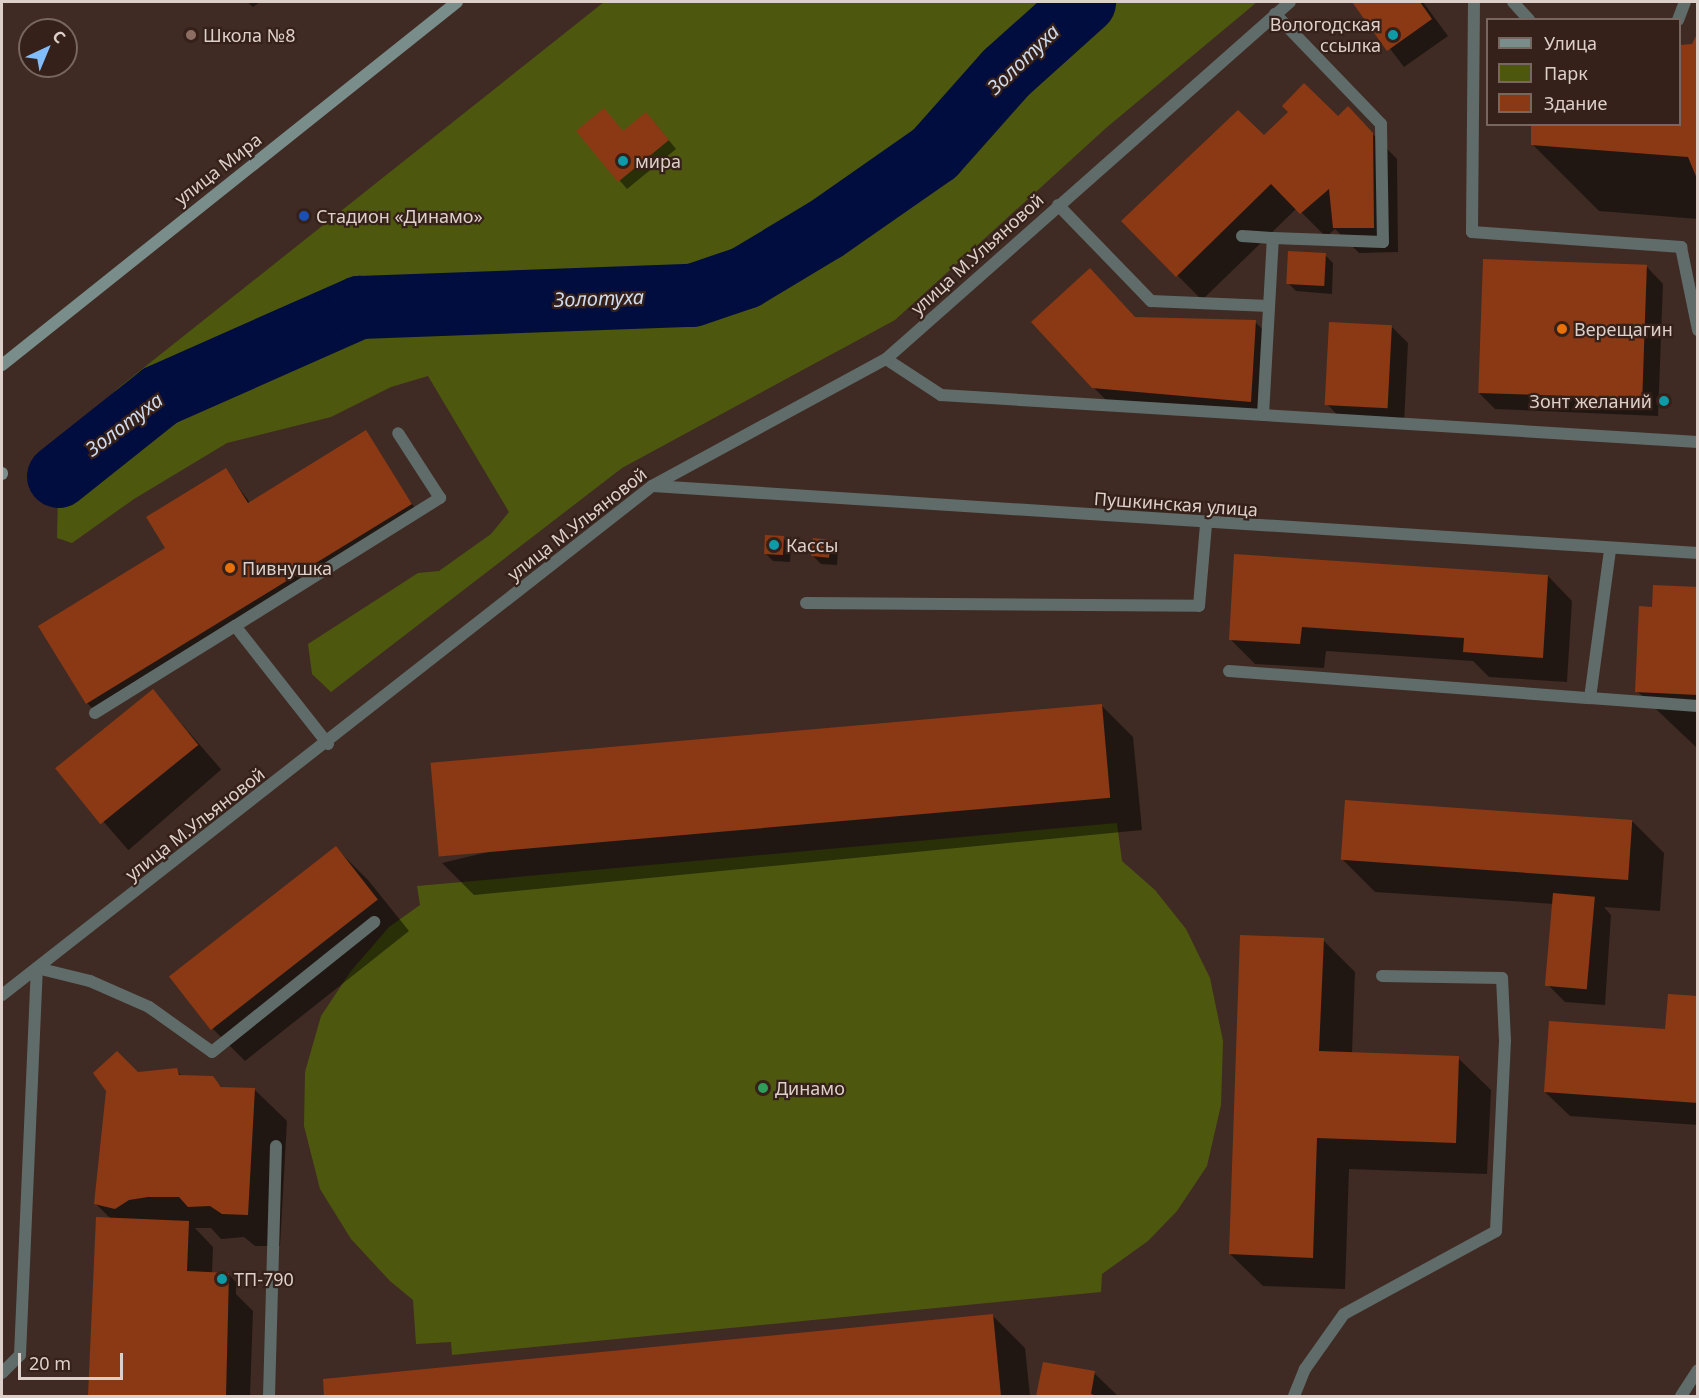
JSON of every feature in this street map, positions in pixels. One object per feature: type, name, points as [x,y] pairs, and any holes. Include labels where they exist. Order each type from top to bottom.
[{"type":"main road","name":"улица Мира","points":[[2,365],[457,2]]},
{"type":"street","name":"улица М.Ульяновой","points":[[2,995],[328,744],[652,486],[886,359],[1290,2]]},
{"type":"street","points":[[1474,2],[1472,232],[1681,247],[1698,330]]},
{"type":"street","points":[[1514,2],[1527,18]]},
{"type":"street","points":[[1679,18],[1686,2]]},
{"type":"street","points":[[1242,236],[1383,243],[1381,124],[1275,14]]},
{"type":"street","points":[[1058,206],[1151,301],[1269,306]]},
{"type":"street","points":[[1263,415],[1273,238]]},
{"type":"street","points":[[886,359],[941,395],[1698,442]]},
{"type":"street","points":[[95,713],[440,498],[398,433]]},
{"type":"street","name":"Пушкинская улица","points":[[652,486],[1610,550],[1698,553]]},
{"type":"street","points":[[806,603],[1199,606],[1206,524]]},
{"type":"street","points":[[1590,698],[1610,550]]},
{"type":"street","points":[[234,626],[328,744]]},
{"type":"street","points":[[1229,671],[1698,706]]},
{"type":"street","points":[[2,1373],[20,1355],[37,968],[90,981],[149,1007],[212,1052],[374,922]]},
{"type":"street","points":[[1294,1396],[1305,1369],[1344,1314],[1496,1231],[1505,1041],[1502,978],[1382,976]]},
{"type":"street","points":[[269,1396],[276,1146]]},
{"type":"street","points":[[1681,1396],[1698,1370]]},
{"type":"green space","points":[[604,2],[1257,2],[1106,128],[895,320],[622,468],[331,692],[312,674],[308,644],[418,573],[439,571],[491,534],[509,512],[428,376],[391,387],[331,417],[227,443],[134,499],[72,543],[57,538],[59,449],[117,389]]},
{"type":"green space","name":"Динамо","points":[[1117,823],[1122,861],[1155,890],[1186,929],[1210,978],[1223,1041],[1221,1105],[1207,1166],[1177,1211],[1148,1241],[1102,1274],[1101,1292],[452,1355],[451,1342],[416,1344],[413,1300],[390,1281],[351,1239],[320,1189],[304,1126],[305,1072],[321,1016],[351,971],[389,927],[420,905],[417,886]]},
{"type":"building","name":"Вологодская ссылка","points":[[1352,2],[1420,2],[1432,19],[1387,51]]},
{"type":"building","points":[[1698,32],[1698,181],[1688,157],[1531,145],[1531,126],[1681,126],[1681,45],[1692,44]]},
{"type":"building","points":[[1304,83],[1338,116],[1348,106],[1373,133],[1374,228],[1333,228],[1329,189],[1300,214],[1271,184],[1176,277],[1121,221],[1238,110],[1264,135],[1288,112],[1282,106]]},
{"type":"building","name":"мира","points":[[604,108],[623,131],[646,112],[669,140],[618,182],[576,131]]},
{"type":"building","points":[[1288,251],[1326,253],[1324,286],[1286,284]]},
{"type":"building","name":"Верещагин","points":[[1483,259],[1647,265],[1642,399],[1478,393]]},
{"type":"building","points":[[1090,268],[1135,317],[1256,320],[1251,402],[1092,388],[1031,322]]},
{"type":"building","points":[[1329,322],[1392,325],[1388,408],[1325,405]]},
{"type":"building","points":[[366,430],[412,504],[86,704],[38,626],[165,548],[146,517],[226,468],[248,503]]},
{"type":"building","name":"Кассы","points":[[765,535],[784,536],[783,555],[764,554]]},
{"type":"building","name":"Кассы","points":[[813,538],[831,540],[829,558],[811,556]]},
{"type":"building","points":[[1234,554],[1548,575],[1543,658],[1463,652],[1464,638],[1302,627],[1300,644],[1229,640]]},
{"type":"building","points":[[1653,585],[1698,587],[1698,695],[1635,692],[1639,606],[1652,607]]},
{"type":"building","points":[[153,689],[198,745],[100,824],[55,768]]},
{"type":"building","points":[[1102,704],[1110,798],[439,856],[431,763]]},
{"type":"building","points":[[1345,800],[1632,820],[1628,880],[1341,860]]},
{"type":"building","points":[[336,846],[378,900],[211,1030],[169,977]]},
{"type":"building","points":[[1553,893],[1595,897],[1587,989],[1545,986]]},
{"type":"building","points":[[1240,935],[1324,938],[1319,1051],[1459,1056],[1456,1143],[1317,1138],[1313,1258],[1229,1254]]},
{"type":"building","points":[[1668,994],[1698,996],[1698,1103],[1544,1092],[1549,1021],[1665,1029]]},
{"type":"building","points":[[117,1051],[138,1072],[177,1068],[179,1075],[213,1076],[221,1087],[255,1088],[248,1215],[222,1214],[210,1206],[188,1207],[179,1197],[148,1197],[129,1200],[115,1209],[94,1204],[106,1091],[93,1073]]},
{"type":"building","points":[[96,1217],[189,1221],[187,1271],[229,1273],[226,1396],[88,1396]]},
{"type":"building","points":[[993,1314],[1001,1396],[324,1396],[323,1379]]},
{"type":"building","points":[[1043,1362],[1095,1371],[1091,1394],[1097,1396],[1036,1396]]},
{"type":"waterway","name":"Золотуха","points":[[58,476],[160,395],[359,307],[692,295],[745,277],[825,229],[934,153],[1006,72],[1084,2]]},
{"type":"place","name":"Школа №8","points":[[191,35]]},
{"type":"place","name":"Вологодская ссылка","points":[[1393,35]]},
{"type":"place","name":"мира","points":[[623,161]]},
{"type":"place","name":"Стадион «Динамо»","points":[[304,216]]},
{"type":"place","name":"Верещагин","points":[[1562,329]]},
{"type":"place","name":"Зонт желаний","points":[[1664,401]]},
{"type":"place","name":"Кассы","points":[[774,545]]},
{"type":"place","name":"Пивнушка","points":[[230,568]]},
{"type":"place","name":"Динамо","points":[[763,1088]]},
{"type":"place","name":"ТП-790","points":[[222,1279]]}]
